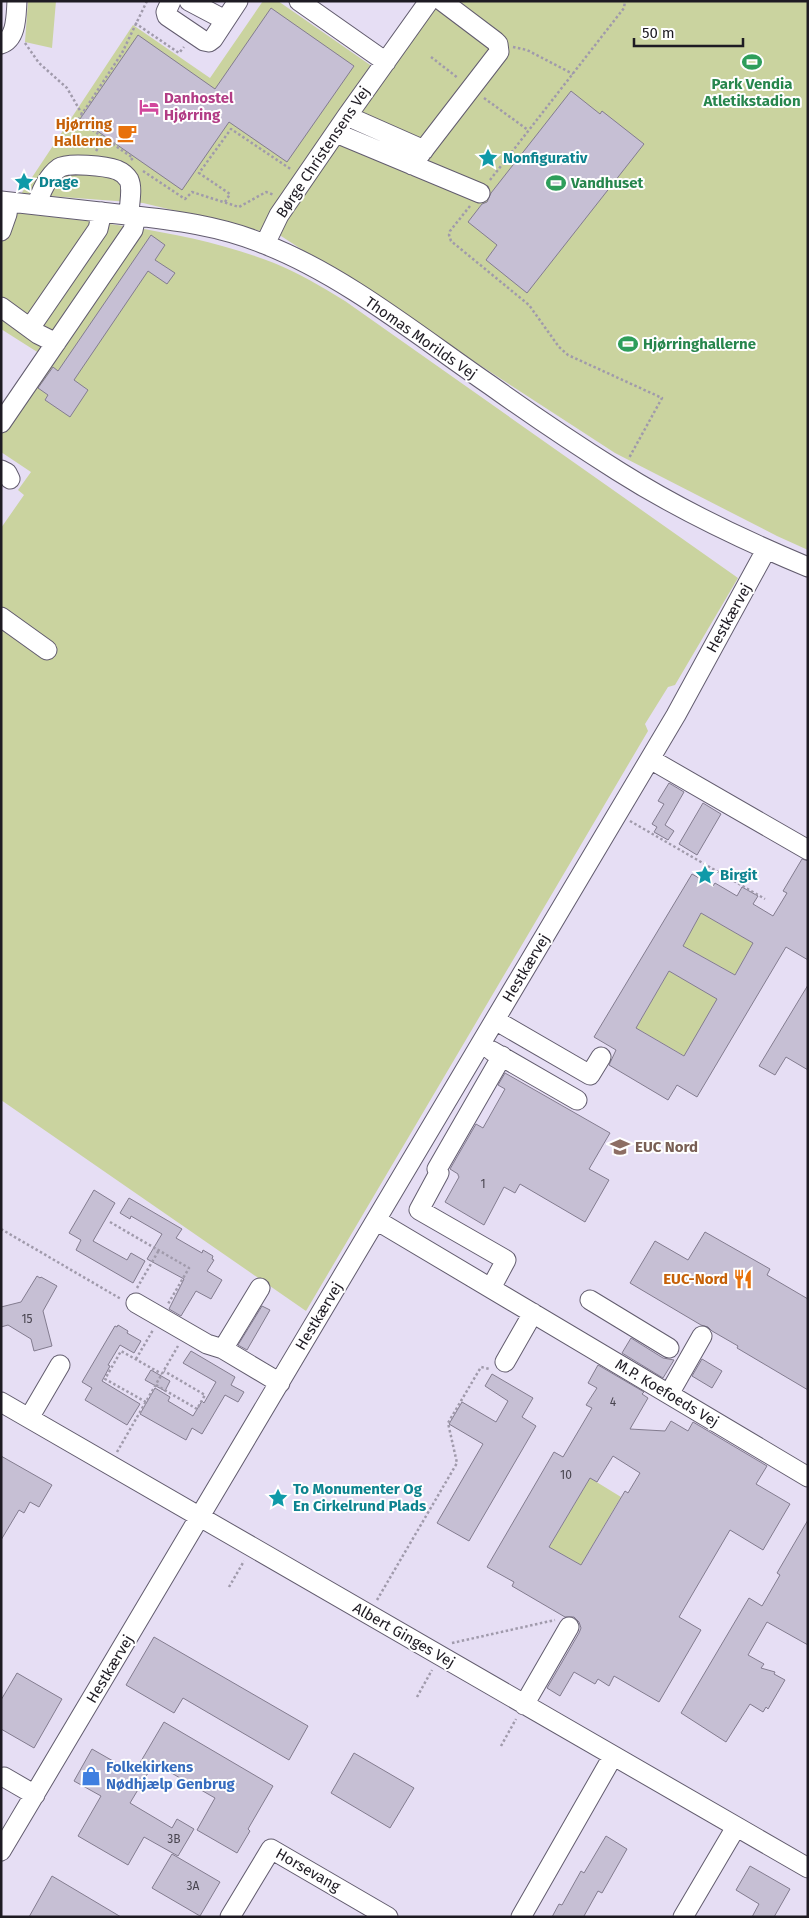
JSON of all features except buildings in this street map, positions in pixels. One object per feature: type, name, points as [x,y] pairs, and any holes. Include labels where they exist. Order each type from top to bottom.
[{"type":"street","points":[[1,44],[9,39],[13,29],[17,1]]},
{"type":"street","points":[[171,1],[166,12],[167,16],[204,41],[211,40],[238,1]]},
{"type":"street","points":[[190,1],[225,20]]},
{"type":"street","points":[[299,1],[386,62]]},
{"type":"street","name":"Børge Christensens Vej","points":[[265,244],[272,228],[287,204],[429,1]]},
{"type":"street","points":[[412,165],[497,56],[499,48],[495,41],[442,1]]},
{"type":"street","points":[[347,116],[424,150]]},
{"type":"street","points":[[363,144],[376,129]]},
{"type":"street","points":[[336,133],[480,193]]},
{"type":"street","points":[[1,423],[135,228],[129,180],[125,175],[112,168],[68,165],[60,168],[54,172],[41,193],[38,205]]},
{"type":"street","points":[[1,231],[7,214],[5,201]]},
{"type":"street","name":"Thomas Morilds Vej","points":[[5,201],[171,220],[219,229],[265,244],[318,270],[374,304],[539,419],[620,472],[690,512],[766,550],[808,567]]},
{"type":"street","points":[[30,328],[100,227],[102,212]]},
{"type":"street","points":[[88,245],[114,249],[118,252]]},
{"type":"street","points":[[58,287],[64,290],[82,291],[89,294]]},
{"type":"street","points":[[1,307],[30,328],[56,343]]},
{"type":"street","name":"Hestkærvej","points":[[1,1850],[144,1613],[650,759],[766,550]]},
{"type":"street","points":[[1,617],[48,650]]},
{"type":"street","points":[[650,759],[808,850]]},
{"type":"street","points":[[495,1020],[590,1075],[601,1057]]},
{"type":"street","points":[[480,1044],[578,1100]]},
{"type":"street","points":[[491,1288],[506,1260],[419,1210],[439,1173],[438,1169],[502,1056]]},
{"type":"street","name":"M.P. Koefoeds Vej","points":[[376,1220],[669,1394],[801,1478]]},
{"type":"street","points":[[223,1349],[260,1288]]},
{"type":"street","points":[[590,1300],[669,1348]]},
{"type":"street","points":[[136,1303],[207,1344],[223,1349],[280,1383]]},
{"type":"street","points":[[505,1362],[533,1313]]},
{"type":"street","points":[[669,1394],[702,1336]]},
{"type":"street","points":[[29,1418],[60,1365]]},
{"type":"street","name":"Albert Ginges Vej","points":[[1,1402],[808,1868]]},
{"type":"street","points":[[524,1705],[569,1627]]},
{"type":"street","points":[[521,1917],[613,1756]]},
{"type":"street","points":[[2,1778],[35,1795]]},
{"type":"street","points":[[683,1917],[736,1827]]},
{"type":"street","name":"Horsevang","points":[[230,1917],[271,1849],[388,1917]]},
{"type":"path","points":[[130,162],[133,158],[78,120],[122,53],[147,1]]},
{"type":"path","points":[[620,472],[662,398],[568,355],[559,347],[529,305],[451,241],[449,235],[624,8],[625,1]]},
{"type":"path","points":[[135,23],[179,53],[184,47]]},
{"type":"path","points":[[13,29],[20,34],[30,52],[39,62],[67,88],[82,114]]},
{"type":"path","points":[[499,48],[516,46],[573,74]]},
{"type":"path","points":[[225,202],[230,194],[199,173],[230,129],[305,178]]},
{"type":"path","points":[[136,167],[184,198],[192,192],[239,207],[268,192],[287,204]]},
{"type":"path","points":[[617,813],[765,899]]},
{"type":"path","points":[[110,1222],[189,1268],[136,1359]]},
{"type":"path","points":[[1,1229],[129,1303],[136,1303]]},
{"type":"path","points":[[110,1465],[186,1332]]},
{"type":"path","points":[[146,1402],[105,1379],[122,1351],[205,1394],[197,1409],[156,1385]]},
{"type":"path","points":[[368,1614],[457,1463],[448,1422],[481,1367],[502,1370],[505,1362]]},
{"type":"path","points":[[229,1587],[252,1547]]},
{"type":"path","points":[[417,1697],[433,1652],[561,1619],[569,1627]]},
{"type":"path","points":[[501,1746],[524,1705]]},
{"type":"green space","points":[[28,1],[56,1],[52,48],[25,42]]},
{"type":"green space","name":"Hjørringhallerne","points":[[263,1],[278,1],[386,76],[436,1],[808,1],[808,550],[615,453],[281,236],[143,203],[21,194],[133,25],[210,78]]},
{"type":"green space","points":[[1,211],[139,228],[208,242],[241,251],[292,271],[345,301],[738,578],[675,685],[668,687],[645,724],[648,731],[306,1311],[1,1100],[1,528],[24,495],[18,490],[31,472],[1,452],[1,435],[53,362],[1,329]]},
{"type":"green space","points":[[701,913],[753,943],[735,975],[683,946]]},
{"type":"green space","points":[[669,971],[720,1000],[688,1058],[636,1028]]},
{"type":"green space","points":[[590,1478],[621,1497],[581,1565],[549,1547]]},
{"type":"place","name":"Park Vendia Atletikstadion","points":[[752,62]]},
{"type":"place","name":"Danhostel Hjørring","points":[[149,107]]},
{"type":"place","name":"Hjørring Hallerne","points":[[127,133]]},
{"type":"place","name":"Nonfigurativ","points":[[488,158]]},
{"type":"place","name":"Drage","points":[[24,182]]},
{"type":"place","name":"Vandhuset","points":[[556,183]]},
{"type":"place","name":"Hjørringhallerne","points":[[628,344]]},
{"type":"place","name":"Birgit","points":[[705,875]]},
{"type":"place","name":"EUC Nord","points":[[620,1147]]},
{"type":"place","name":"EUC-Nord","points":[[743,1279]]},
{"type":"place","name":"To Monumenter Og En Cirkelrund Plads","points":[[278,1498]]},
{"type":"place","name":"Folkekirkens Nødhjælp Genbrug","points":[[91,1776]]}]
